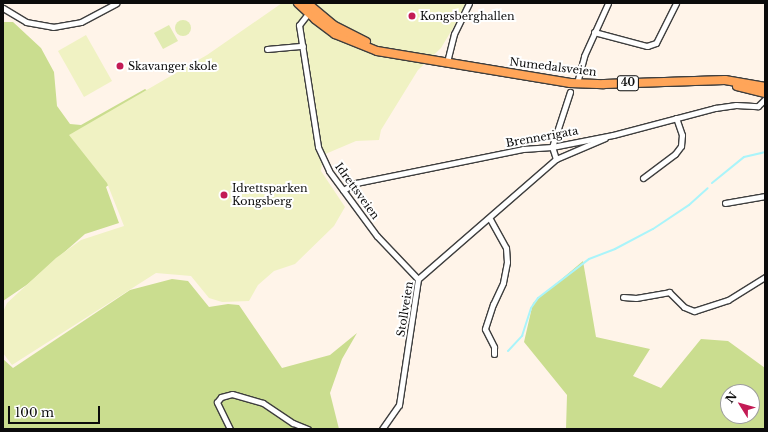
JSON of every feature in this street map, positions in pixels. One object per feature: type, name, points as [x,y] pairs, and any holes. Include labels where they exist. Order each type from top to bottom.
[{"type":"main road","name":"Numedalsveien","points":[[298,3],[309,8],[341,31],[393,52],[447,62],[577,83],[713,80],[736,81],[765,87]]},
{"type":"main road","name":"Numedalsveien","points":[[713,80],[765,93]]},
{"type":"street","points":[[3,8],[26,22],[53,27],[82,22],[116,3]]},
{"type":"street","points":[[447,62],[454,34],[469,3]]},
{"type":"street","points":[[577,83],[594,32],[608,3]]},
{"type":"street","points":[[594,32],[647,46],[656,43],[676,3]]},
{"type":"street","name":"Idrettsveien","points":[[309,8],[300,22],[315,138],[328,171],[377,236],[418,279]]},
{"type":"street","points":[[267,49],[303,46]]},
{"type":"street","points":[[556,159],[552,148],[570,92]]},
{"type":"street","name":"Brennerigata","points":[[343,190],[356,182],[523,149],[552,148],[613,135],[727,106],[758,106],[765,99]]},
{"type":"street","points":[[643,178],[675,154],[681,146],[682,135],[676,118]]},
{"type":"street","name":"Stollveien","points":[[382,429],[399,405],[418,279],[490,219],[556,159],[613,135]]},
{"type":"street","points":[[724,203],[765,196]]},
{"type":"street","points":[[490,219],[506,248],[507,262],[503,284],[492,304],[485,329],[494,347],[494,354]]},
{"type":"street","points":[[623,297],[636,298],[669,292],[684,308],[694,311],[712,307],[735,297],[765,277]]},
{"type":"street","points":[[230,429],[217,402],[221,397],[232,394],[263,403],[308,429]]},
{"type":"green space","name":"Idrettsparken Kongsberg","points":[[282,3],[468,3],[441,48],[418,70],[381,130],[379,140],[356,141],[323,155],[321,171],[345,207],[334,226],[295,264],[274,271],[258,285],[249,301],[222,302],[209,298],[191,276],[156,273],[12,365],[3,353],[3,312],[7,303],[56,258],[81,240],[124,226],[107,183],[69,135],[207,55]]},
{"type":"green space","points":[[183,20],[190,25],[191,28],[186,35],[183,36],[176,31],[175,28],[180,21]]},
{"type":"green space","points":[[3,22],[13,22],[41,48],[54,72],[57,106],[70,124],[81,125],[145,89],[166,104],[123,173],[106,187],[119,223],[85,234],[28,284],[3,301]]},
{"type":"green space","points":[[169,25],[178,41],[163,49],[154,33]]},
{"type":"green space","name":"Skavanger skole","points":[[86,35],[112,81],[84,97],[58,51]]},
{"type":"green space","points":[[583,261],[596,337],[650,349],[633,376],[661,388],[701,339],[728,341],[765,368],[765,429],[566,429],[567,395],[524,342],[533,303]]},
{"type":"green space","points":[[172,279],[188,281],[209,307],[228,304],[239,305],[282,368],[330,355],[357,333],[342,359],[330,393],[339,429],[3,429],[3,359],[13,368],[130,290]]},
{"type":"waterway","points":[[712,183],[744,157],[765,152]]},
{"type":"waterway","points":[[508,351],[522,336],[531,308],[538,298],[589,259],[615,249],[653,229],[689,205],[708,188]]},
{"type":"place","name":"Kongsberghallen","points":[[412,16]]},
{"type":"place","name":"Skavanger skole","points":[[120,66]]},
{"type":"place","name":"Idrettsparken Kongsberg","points":[[224,195]]}]
